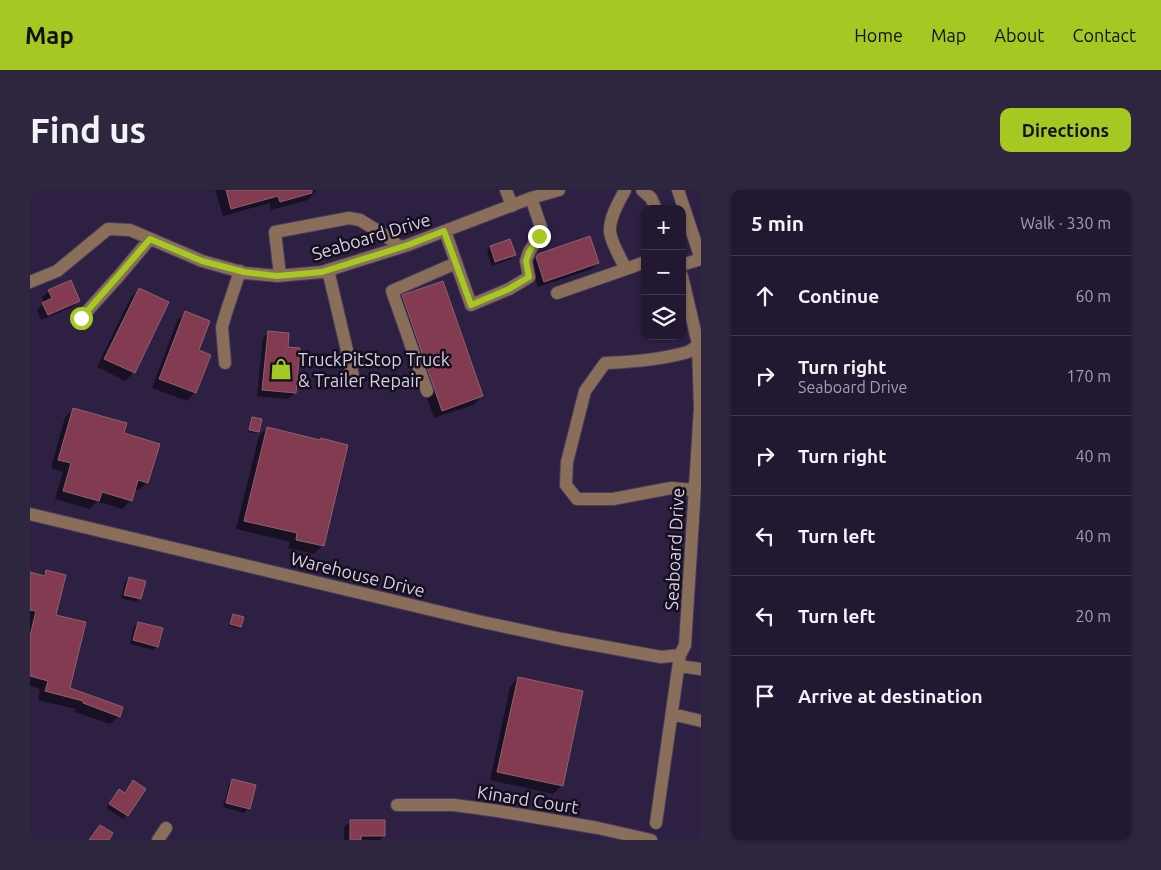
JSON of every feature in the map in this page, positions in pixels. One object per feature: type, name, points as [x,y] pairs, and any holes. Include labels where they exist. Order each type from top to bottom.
[{"type":"street","points":[[506,190],[512,206]]},
{"type":"street","name":"Seaboard Drive","points":[[30,282],[57,271],[108,229],[130,230],[202,261],[240,272],[280,275],[322,272],[400,248],[531,198],[559,190]]},
{"type":"street","points":[[625,190],[614,215],[610,230],[614,245],[626,269]]},
{"type":"street","points":[[642,190],[651,198],[654,205]]},
{"type":"street","points":[[678,190],[701,259],[686,264]]},
{"type":"street","points":[[444,231],[471,305],[509,289],[529,277],[526,261],[539,236],[541,226],[531,198]]},
{"type":"street","points":[[280,275],[275,232],[349,218],[360,220],[384,234],[400,248]]},
{"type":"street","points":[[81,318],[150,239]]},
{"type":"street","points":[[426,391],[392,291],[456,263]]},
{"type":"street","points":[[557,293],[641,263]]},
{"type":"street","points":[[328,270],[354,380]]},
{"type":"street","points":[[225,363],[222,327],[240,272]]},
{"type":"street","name":"Seaboard Drive","points":[[656,824],[680,660],[685,645],[700,408],[700,344],[686,291]]},
{"type":"street","points":[[695,490],[671,488],[613,499],[577,499],[566,485],[567,462],[585,391],[605,363],[643,361],[690,351],[700,344]]},
{"type":"street","name":"Warehouse Drive","points":[[30,514],[478,621],[562,639],[680,660],[701,669]]},
{"type":"street","points":[[672,714],[701,721]]},
{"type":"street","name":"Kinard Court","points":[[397,805],[454,806],[498,811],[598,828],[652,840]]},
{"type":"street","points":[[158,840],[166,828]]},
{"type":"building","points":[[226,190],[312,190],[312,193],[280,202],[278,196],[231,209]]},
{"type":"building","points":[[590,236],[599,263],[544,282],[536,257],[538,254]]},
{"type":"building","points":[[510,239],[516,255],[495,262],[490,246]]},
{"type":"building","points":[[71,280],[80,301],[48,315],[42,303],[52,298],[48,290]]},
{"type":"building","points":[[443,281],[483,396],[442,411],[402,295]]},
{"type":"building","points":[[139,288],[169,302],[135,373],[104,359]]},
{"type":"building","points":[[185,311],[210,321],[199,350],[211,355],[196,393],[159,379]]},
{"type":"building","name":"TruckPitStop Truck & Trailer Repair","points":[[268,331],[289,333],[288,347],[300,348],[296,393],[262,390]]},
{"type":"building","points":[[73,408],[127,423],[124,433],[160,444],[148,483],[138,480],[132,501],[102,492],[99,501],[63,491],[71,463],[58,460]]},
{"type":"building","points":[[252,417],[262,419],[259,432],[249,430]]},
{"type":"building","points":[[267,427],[348,445],[324,546],[296,540],[297,533],[244,521]]},
{"type":"building","points":[[46,570],[66,575],[56,615],[86,622],[70,688],[123,707],[120,717],[83,703],[83,701],[45,691],[48,681],[30,676],[30,636],[36,611],[30,610],[30,572],[45,576]]},
{"type":"building","points":[[129,577],[146,581],[141,599],[124,595]]},
{"type":"building","points":[[233,614],[244,617],[241,627],[230,624]]},
{"type":"building","points":[[138,622],[163,628],[158,647],[133,640]]},
{"type":"building","points":[[518,677],[583,691],[563,786],[497,772]]},
{"type":"building","points":[[232,779],[256,785],[250,809],[226,803]]},
{"type":"building","points":[[133,780],[146,789],[128,816],[109,804],[119,789],[125,793]]},
{"type":"building","points":[[350,820],[385,820],[385,836],[361,836],[361,840],[350,840]]},
{"type":"building","points":[[100,825],[113,833],[109,840],[89,840]]},
{"type":"place","name":"TruckPitStop Truck & Trailer Repair","points":[[281,369]]},
{"type":"route","points":[[81,318],[150,239],[202,261],[244,272],[277,276],[322,272],[408,245],[444,231],[471,305],[509,289],[529,277],[526,261],[539,236]]}]
